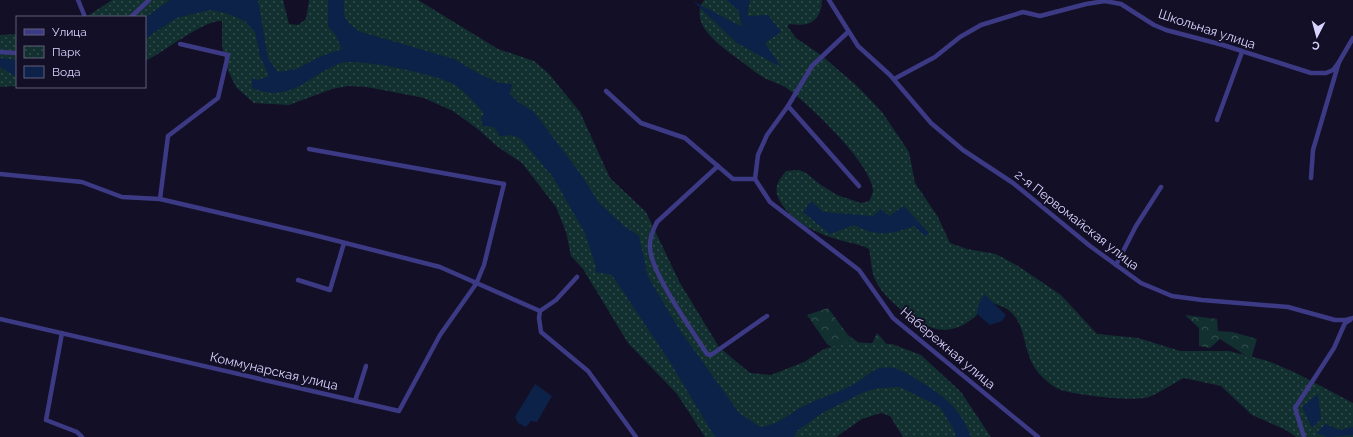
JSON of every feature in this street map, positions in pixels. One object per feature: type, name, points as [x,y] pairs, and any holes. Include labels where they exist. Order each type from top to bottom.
[{"type":"street","points":[[78,0],[85,16]]},
{"type":"street","points":[[132,16],[149,0]]},
{"type":"street","points":[[606,91],[641,124],[685,138],[733,180],[755,179],[758,155],[768,135],[788,106],[812,66],[848,32],[829,0]]},
{"type":"street","name":"Школьная улица","points":[[894,79],[935,57],[960,37],[981,25],[1023,12],[1040,16],[1086,4],[1105,1],[1121,4],[1154,25],[1166,30],[1315,73],[1326,73],[1333,70],[1353,38]]},
{"type":"street","name":"2-я Первомайская улица","points":[[848,32],[858,46],[894,79],[917,108],[947,138],[1013,183],[1084,241],[1141,283],[1172,296],[1288,307],[1335,320],[1346,320],[1353,318]]},
{"type":"street","points":[[160,199],[168,136],[218,98],[228,55],[180,44]]},
{"type":"street","points":[[0,52],[16,53]]},
{"type":"street","points":[[1217,120],[1242,52]]},
{"type":"street","name":"Школьная улица","points":[[1311,178],[1313,150],[1339,62]]},
{"type":"street","points":[[788,106],[859,186]]},
{"type":"street","name":"Коммунарская улица","points":[[0,319],[399,411],[440,335],[476,284],[484,265],[504,184],[309,149]]},
{"type":"street","points":[[718,166],[657,222],[651,234],[649,248],[653,266],[707,354],[711,355],[767,316]]},
{"type":"street","points":[[0,174],[82,182],[122,197],[160,199],[440,267],[540,311]]},
{"type":"street","name":"Набережная улица","points":[[755,179],[770,202],[859,270],[893,318],[1038,437]]},
{"type":"street","points":[[1116,265],[1136,226],[1161,187]]},
{"type":"street","points":[[298,280],[330,290],[344,243]]},
{"type":"street","points":[[577,277],[556,300],[540,311],[539,318],[541,332],[588,371],[636,437]]},
{"type":"street","points":[[1304,437],[1295,408],[1334,348],[1345,323],[1353,318]]},
{"type":"street","points":[[62,333],[46,420],[77,432],[82,437]]},
{"type":"street","points":[[355,401],[366,366]]},
{"type":"green space","points":[[112,0],[283,0],[289,24],[298,25],[306,19],[309,0],[418,0],[498,49],[534,61],[549,74],[580,112],[610,178],[646,212],[680,283],[719,347],[750,373],[771,375],[804,362],[824,349],[848,342],[892,344],[921,355],[961,392],[991,437],[903,437],[890,416],[881,413],[862,419],[836,437],[705,437],[677,394],[628,343],[583,269],[571,256],[566,232],[556,207],[522,163],[498,147],[479,130],[453,111],[424,98],[367,87],[348,86],[332,89],[289,105],[254,103],[236,87],[226,66],[222,45],[222,21],[205,25],[146,60],[146,16],[88,16]]},
{"type":"green space","points":[[704,0],[822,0],[819,13],[813,21],[802,25],[789,24],[788,27],[796,38],[821,55],[857,86],[882,112],[909,152],[915,183],[938,217],[950,243],[967,249],[996,254],[1018,266],[1061,295],[1097,334],[1138,338],[1180,351],[1229,351],[1268,361],[1296,373],[1353,403],[1353,437],[1296,437],[1286,430],[1252,415],[1221,386],[1184,378],[1149,397],[1142,398],[1131,399],[1105,397],[1061,390],[1048,382],[1037,371],[1027,350],[1022,329],[1018,320],[1002,306],[988,302],[978,314],[967,323],[956,328],[946,330],[935,329],[911,318],[885,294],[876,282],[873,274],[869,249],[860,245],[826,236],[802,224],[783,206],[778,196],[777,188],[779,180],[786,171],[799,170],[806,173],[837,195],[861,203],[869,201],[873,190],[870,178],[862,165],[822,119],[785,87],[757,73],[724,48],[709,34],[703,26],[700,18],[700,9]]},
{"type":"green space","points":[[16,34],[16,86],[0,87],[0,35]]},
{"type":"green space","points":[[828,308],[848,335],[869,350],[877,333],[898,357],[856,364],[827,344],[807,315]]},
{"type":"green space","points":[[1185,315],[1217,319],[1218,331],[1233,332],[1257,339],[1251,359],[1220,339],[1210,348],[1199,346],[1199,328]]},
{"type":"water","points":[[170,0],[258,0],[268,59],[278,72],[297,69],[319,57],[342,49],[335,34],[328,27],[328,0],[344,0],[346,19],[352,26],[361,32],[454,59],[481,75],[500,83],[512,84],[510,94],[518,102],[534,112],[582,176],[599,203],[624,226],[639,236],[648,277],[679,329],[739,413],[760,427],[767,426],[777,422],[807,404],[849,387],[877,369],[887,367],[899,369],[908,374],[949,402],[964,421],[971,437],[956,437],[953,428],[940,407],[900,387],[878,388],[862,393],[822,413],[797,431],[794,437],[716,437],[670,362],[612,275],[595,272],[596,267],[585,233],[553,177],[521,139],[512,135],[500,136],[494,127],[483,126],[481,119],[484,113],[462,90],[444,80],[415,72],[379,65],[350,62],[341,63],[329,68],[299,86],[289,90],[278,93],[266,92],[252,88],[252,78],[258,80],[269,76],[260,56],[255,32],[245,21],[226,13],[210,10],[176,18],[146,38],[146,17]]},
{"type":"water","points":[[727,0],[750,0],[747,16],[768,15],[781,32],[765,43],[781,67],[737,43],[693,1],[742,27],[739,11]]},
{"type":"water","points":[[0,58],[16,60],[16,76],[15,76],[0,67]]},
{"type":"water","points":[[811,201],[823,212],[873,216],[881,209],[889,216],[904,206],[929,233],[925,236],[914,226],[891,233],[877,233],[854,225],[830,234],[803,212]]},
{"type":"water","points":[[984,294],[1006,315],[1002,321],[990,325],[977,314],[978,306]]},
{"type":"water","points":[[535,384],[552,396],[537,422],[531,421],[526,427],[518,423],[515,417]]},
{"type":"water","points":[[1318,394],[1321,419],[1312,428],[1302,407]]},
{"type":"water","points":[[1326,424],[1339,430],[1353,427],[1353,435],[1328,437],[1316,433]]}]
